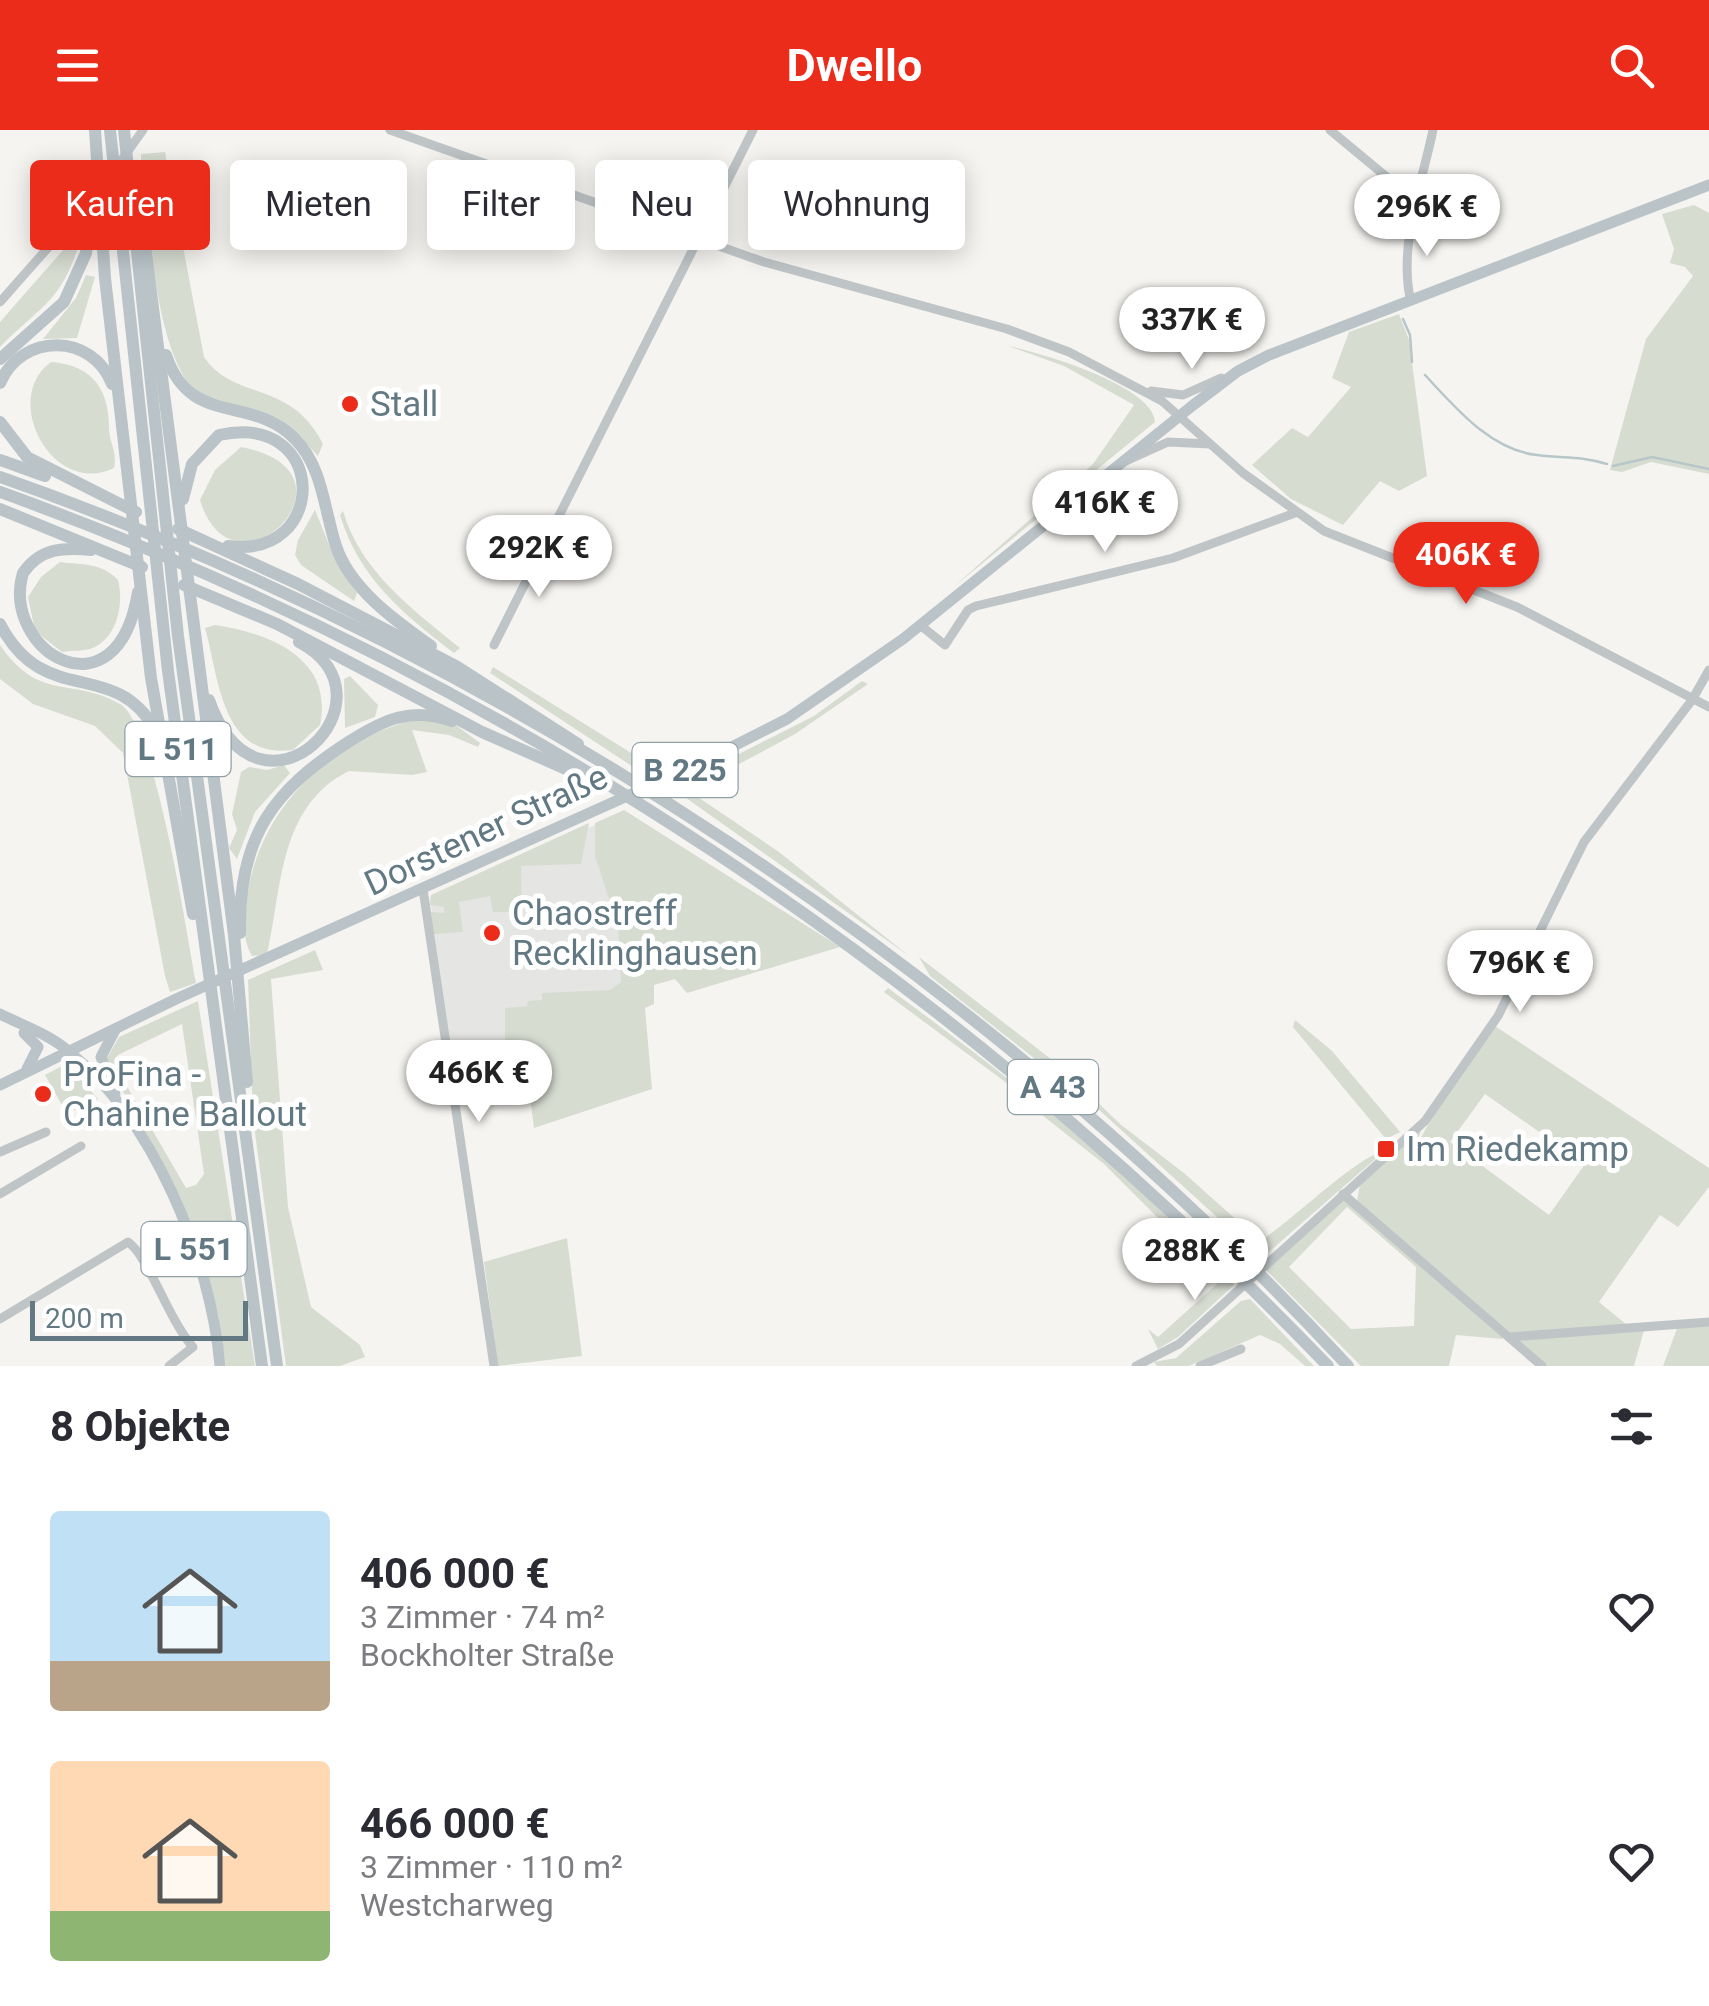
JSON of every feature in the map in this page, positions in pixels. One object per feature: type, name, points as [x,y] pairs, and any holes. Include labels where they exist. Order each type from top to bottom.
[{"type":"highway","name":"L 511","points":[[110,130],[142,453],[262,1366]]},
{"type":"highway","name":"L 511","points":[[127,130],[178,636],[276,1366]]},
{"type":"highway","points":[[127,130],[156,323],[240,1006],[247,1082],[245,1130]]},
{"type":"highway","points":[[96,136],[120,410],[164,766]]},
{"type":"highway","points":[[0,359],[54,314],[76,281],[90,223],[96,136]]},
{"type":"highway","points":[[156,323],[172,374],[188,393],[206,405],[268,419],[297,440],[318,479],[343,564],[370,596],[456,666]]},
{"type":"highway","points":[[0,384],[26,353],[40,346],[66,345],[97,358],[108,371],[120,410]]},
{"type":"highway","points":[[0,422],[27,458],[94,494]]},
{"type":"highway","points":[[181,521],[188,473],[210,441],[250,430],[279,441],[298,464],[304,488],[298,515],[275,542],[260,547],[213,544]]},
{"type":"highway","points":[[0,460],[213,544],[456,666],[566,734],[616,782]]},
{"type":"highway","name":"A 43","points":[[0,477],[123,533],[429,683],[616,782],[654,797],[747,856],[954,1006],[1102,1128],[1250,1277],[1328,1366]]},
{"type":"highway","name":"A 43","points":[[0,492],[196,556],[422,664],[616,782],[640,805],[758,880],[938,1012],[1093,1139],[1348,1366]]},
{"type":"highway","points":[[0,509],[217,599],[337,654],[482,732]]},
{"type":"highway","points":[[104,551],[65,548],[40,556],[30,565],[14,592],[12,609],[15,625],[30,649],[73,666],[102,658],[128,629],[140,577]]},
{"type":"highway","points":[[199,674],[220,726],[248,754],[278,762],[295,760],[315,747],[331,727],[336,694],[323,663],[308,647],[217,599]]},
{"type":"highway","points":[[0,624],[17,651],[40,671],[113,690],[137,706],[155,730],[209,974]]},
{"type":"highway","points":[[240,1006],[240,919],[246,870],[256,834],[288,785],[390,718],[412,712],[434,714],[616,782]]},
{"type":"main road","name":"B 225","points":[[1179,416],[1238,371],[1296,342],[1709,185]]},
{"type":"main road","name":"Dorstener Straße","points":[[0,1085],[176,999],[270,960],[786,720],[920,625],[1179,416]]},
{"type":"main road","points":[[0,1015],[68,1050]]},
{"type":"main road","points":[[0,1015],[35,1040],[37,1054],[28,1070]]},
{"type":"main road","points":[[118,1026],[104,1045],[101,1064],[125,1112]]},
{"type":"main road","name":"L 551","points":[[68,1050],[125,1112],[188,1233],[208,1297],[220,1366]]},
{"type":"street","points":[[0,302],[79,214],[143,130]]},
{"type":"street","points":[[390,130],[595,203]]},
{"type":"street","points":[[728,181],[753,130]]},
{"type":"street","points":[[1330,130],[1418,203]]},
{"type":"street","points":[[1410,298],[1406,269],[1433,130]]},
{"type":"street","points":[[728,248],[1006,329],[1069,352],[1144,389],[1295,513],[1354,544],[1542,618],[1709,707]]},
{"type":"street","points":[[494,646],[694,250]]},
{"type":"street","points":[[1144,389],[1183,395],[1238,371]]},
{"type":"street","points":[[1123,461],[1168,442],[1210,444]]},
{"type":"street","points":[[920,625],[946,645],[968,610],[976,606],[1173,558],[1295,513]]},
{"type":"street","points":[[1136,1366],[1148,1364],[1178,1344],[1425,1121],[1498,1016],[1584,842],[1692,700],[1709,670]]},
{"type":"street","points":[[423,889],[494,1366]]},
{"type":"street","points":[[0,1152],[46,1132]]},
{"type":"street","points":[[0,1194],[81,1146]]},
{"type":"street","points":[[1343,1194],[1542,1366]]},
{"type":"street","points":[[0,1319],[128,1242],[133,1244],[174,1327],[193,1347],[169,1366]]},
{"type":"street","points":[[1510,1337],[1709,1322]]},
{"type":"street","points":[[1200,1366],[1242,1350]]},
{"type":"shaded area","points":[[165,152],[167,160],[141,160],[141,154]]},
{"type":"shaded area","points":[[1694,205],[1709,213],[1709,474],[1651,462],[1622,472],[1610,470],[1646,339],[1693,276],[1685,267],[1670,263],[1674,249],[1662,214]]},
{"type":"shaded area","points":[[63,250],[77,250],[56,292],[0,347],[0,322]]},
{"type":"shaded area","points":[[151,250],[184,250],[204,357],[231,380],[295,409],[323,444],[318,456],[290,431],[221,407],[188,383],[165,328]]},
{"type":"shaded area","points":[[86,275],[95,277],[77,338],[43,339],[76,298]]},
{"type":"shaded area","points":[[1399,314],[1409,340],[1427,476],[1399,491],[1380,481],[1343,525],[1291,499],[1252,465],[1292,428],[1308,437],[1351,387],[1332,378],[1349,332]]},
{"type":"shaded area","points":[[1008,346],[1068,363],[1116,384],[1150,409],[1155,422],[951,589],[1093,464],[1134,405],[1064,366]]},
{"type":"shaded area","points":[[51,362],[78,368],[102,392],[114,468],[92,474],[71,469],[40,440],[32,420],[31,398],[37,378]]},
{"type":"shaded area","points":[[241,447],[278,461],[294,481],[294,504],[282,524],[262,538],[239,542],[217,530],[200,500],[215,470]]},
{"type":"shaded area","points":[[315,510],[332,552],[357,593],[354,601],[301,565],[295,555],[298,540]]},
{"type":"shaded area","points":[[343,511],[351,533],[375,571],[460,648],[454,653],[417,624],[371,576],[348,537],[340,515]]},
{"type":"shaded area","points":[[60,562],[98,567],[118,580],[120,598],[114,627],[103,642],[91,649],[62,652],[35,631],[28,597],[41,577]]},
{"type":"shaded area","points":[[215,625],[276,643],[307,666],[322,702],[320,725],[293,750],[269,750],[251,742],[237,729],[220,691],[205,628]]},
{"type":"shaded area","points":[[0,645],[29,675],[42,682],[102,696],[120,704],[133,720],[168,833],[196,983],[170,992],[123,753],[95,726],[33,704],[0,679]]},
{"type":"shaded area","points":[[493,667],[657,769],[647,776],[490,673]]},
{"type":"shaded area","points":[[350,676],[378,705],[375,717],[345,728],[344,679]]},
{"type":"shaded area","points":[[862,681],[868,684],[795,734],[689,791],[779,852],[909,956],[672,788],[814,716]]},
{"type":"shaded area","points":[[419,718],[457,726],[480,743],[478,747],[449,735],[412,730],[427,772],[412,775],[349,771],[326,786],[308,805],[287,852],[267,955],[252,956],[245,934],[247,896],[255,863],[285,805],[330,760],[357,742]]},
{"type":"shaded area","points":[[284,765],[290,773],[255,812],[237,859],[229,848],[237,830],[232,814],[241,772],[249,767],[267,770]]},
{"type":"shaded area","points":[[624,810],[840,947],[687,993],[675,979],[654,985],[654,1004],[645,1008],[652,1089],[534,1128],[524,1049],[514,1051],[505,1044],[505,1008],[542,1000],[542,993],[610,990],[621,982],[618,926],[595,856],[595,823]]},
{"type":"shaded area","points":[[615,816],[645,1007],[451,1063],[430,898]]},
{"type":"shaded area","points":[[589,823],[581,864],[521,866],[522,912],[493,912],[490,896],[459,902],[463,932],[434,934],[431,912],[444,913],[444,907],[430,905],[431,895]]},
{"type":"shaded area","points":[[315,950],[323,970],[271,979],[288,1207],[311,1307],[360,1345],[365,1357],[340,1366],[286,1366],[253,1118],[248,980]]},
{"type":"shaded area","points":[[919,957],[1060,1066],[1120,1124],[1184,1173],[1260,1241],[1341,1176],[1382,1153],[1262,1258],[1097,1108],[930,976]]},
{"type":"shaded area","points":[[888,988],[1068,1128],[1154,1204],[1234,1285],[1178,1337],[1158,1349],[1148,1329],[1158,1337],[1218,1283],[1211,1271],[1104,1164],[1037,1111],[1036,1105],[884,992]]},
{"type":"shaded area","points":[[198,1001],[255,1366],[226,1366],[218,1314],[181,1199],[106,1060],[119,1037]],"holes":[[[182,1024],[204,1174],[196,1185],[186,1188],[118,1071],[118,1055]]]},
{"type":"shaded area","points":[[1295,1020],[1332,1051],[1400,1132],[1386,1139],[1293,1027]]},
{"type":"shaded area","points":[[1495,1026],[1709,1168],[1709,1187],[1678,1227],[1660,1215],[1599,1302],[1627,1325],[1646,1323],[1634,1366],[1545,1366],[1357,1201],[1360,1184],[1422,1127],[1413,1155],[1440,1105]],"holes":[[[1485,1094],[1585,1164],[1549,1215],[1450,1142]]]},
{"type":"shaded area","points":[[60,1067],[73,1071],[98,1099],[67,1114],[45,1075]]},
{"type":"shaded area","points":[[1343,1197],[1504,1335],[1502,1339],[1456,1335],[1449,1366],[1361,1366],[1263,1267]],"holes":[[[1347,1207],[1416,1267],[1414,1326],[1351,1329],[1289,1267]]]},
{"type":"shaded area","points":[[567,1238],[582,1356],[498,1366],[484,1262]]},
{"type":"shaded area","points":[[1250,1299],[1314,1366],[1305,1366],[1280,1344],[1260,1335],[1189,1366],[1157,1366],[1154,1362],[1176,1358],[1241,1301]]},
{"type":"shaded area","points":[[1709,1323],[1709,1366],[1663,1366],[1678,1326]]},
{"type":"waterway","points":[[1403,319],[1410,335],[1412,362]]},
{"type":"waterway","points":[[1425,375],[1475,425],[1504,445],[1537,455],[1607,464]]},
{"type":"waterway","points":[[1613,466],[1652,457],[1709,469]]},
{"type":"place","name":"Stall","points":[[350,404]]},
{"type":"place","name":"Chaostreff Recklinghausen","points":[[492,933]]},
{"type":"place","name":"ProFina - Chahine Ballout","points":[[43,1094]]},
{"type":"place","name":"Im Riedekamp","points":[[1386,1149]]}]
